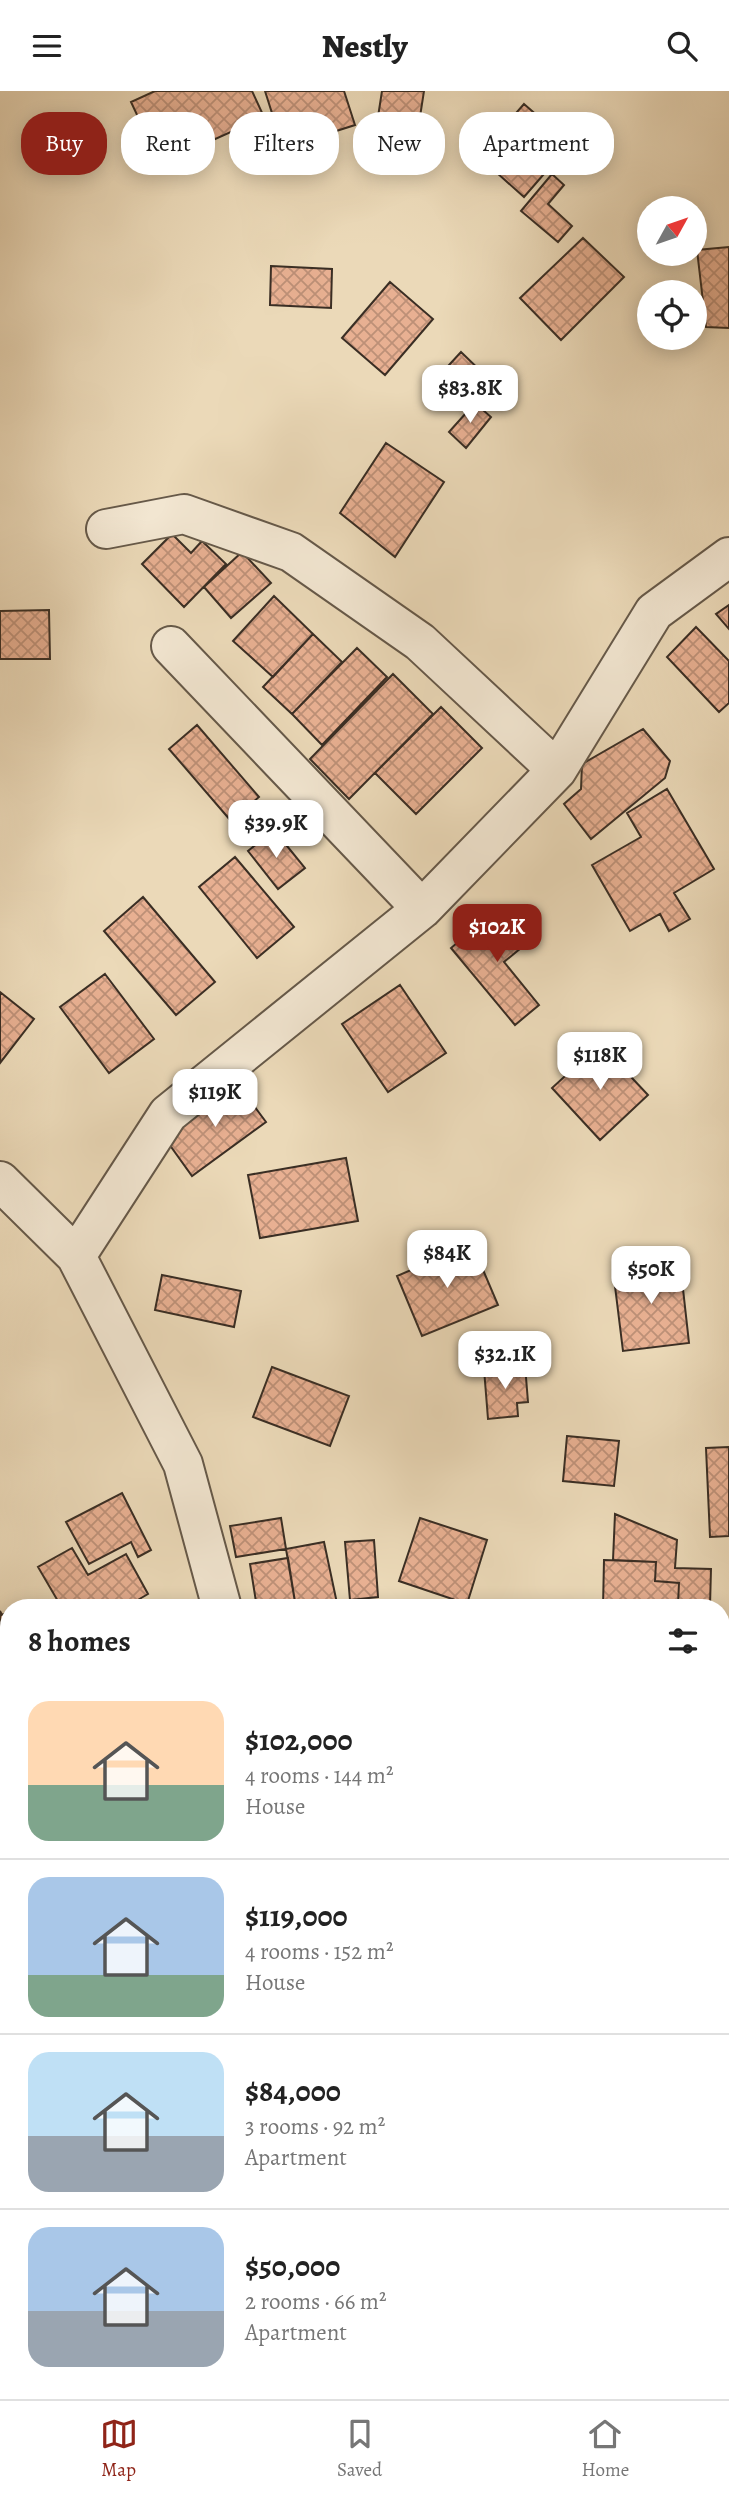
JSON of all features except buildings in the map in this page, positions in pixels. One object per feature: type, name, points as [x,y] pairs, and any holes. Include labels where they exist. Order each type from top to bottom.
[{"type":"street","points":[[106,529],[184,514],[291,552],[420,642],[557,770]]},
{"type":"street","points":[[76,1256],[168,1114],[422,909],[557,770],[654,612],[729,557]]},
{"type":"street","points":[[171,646],[422,909]]},
{"type":"street","points":[[0,1181],[76,1256],[183,1464],[220,1599]]}]
